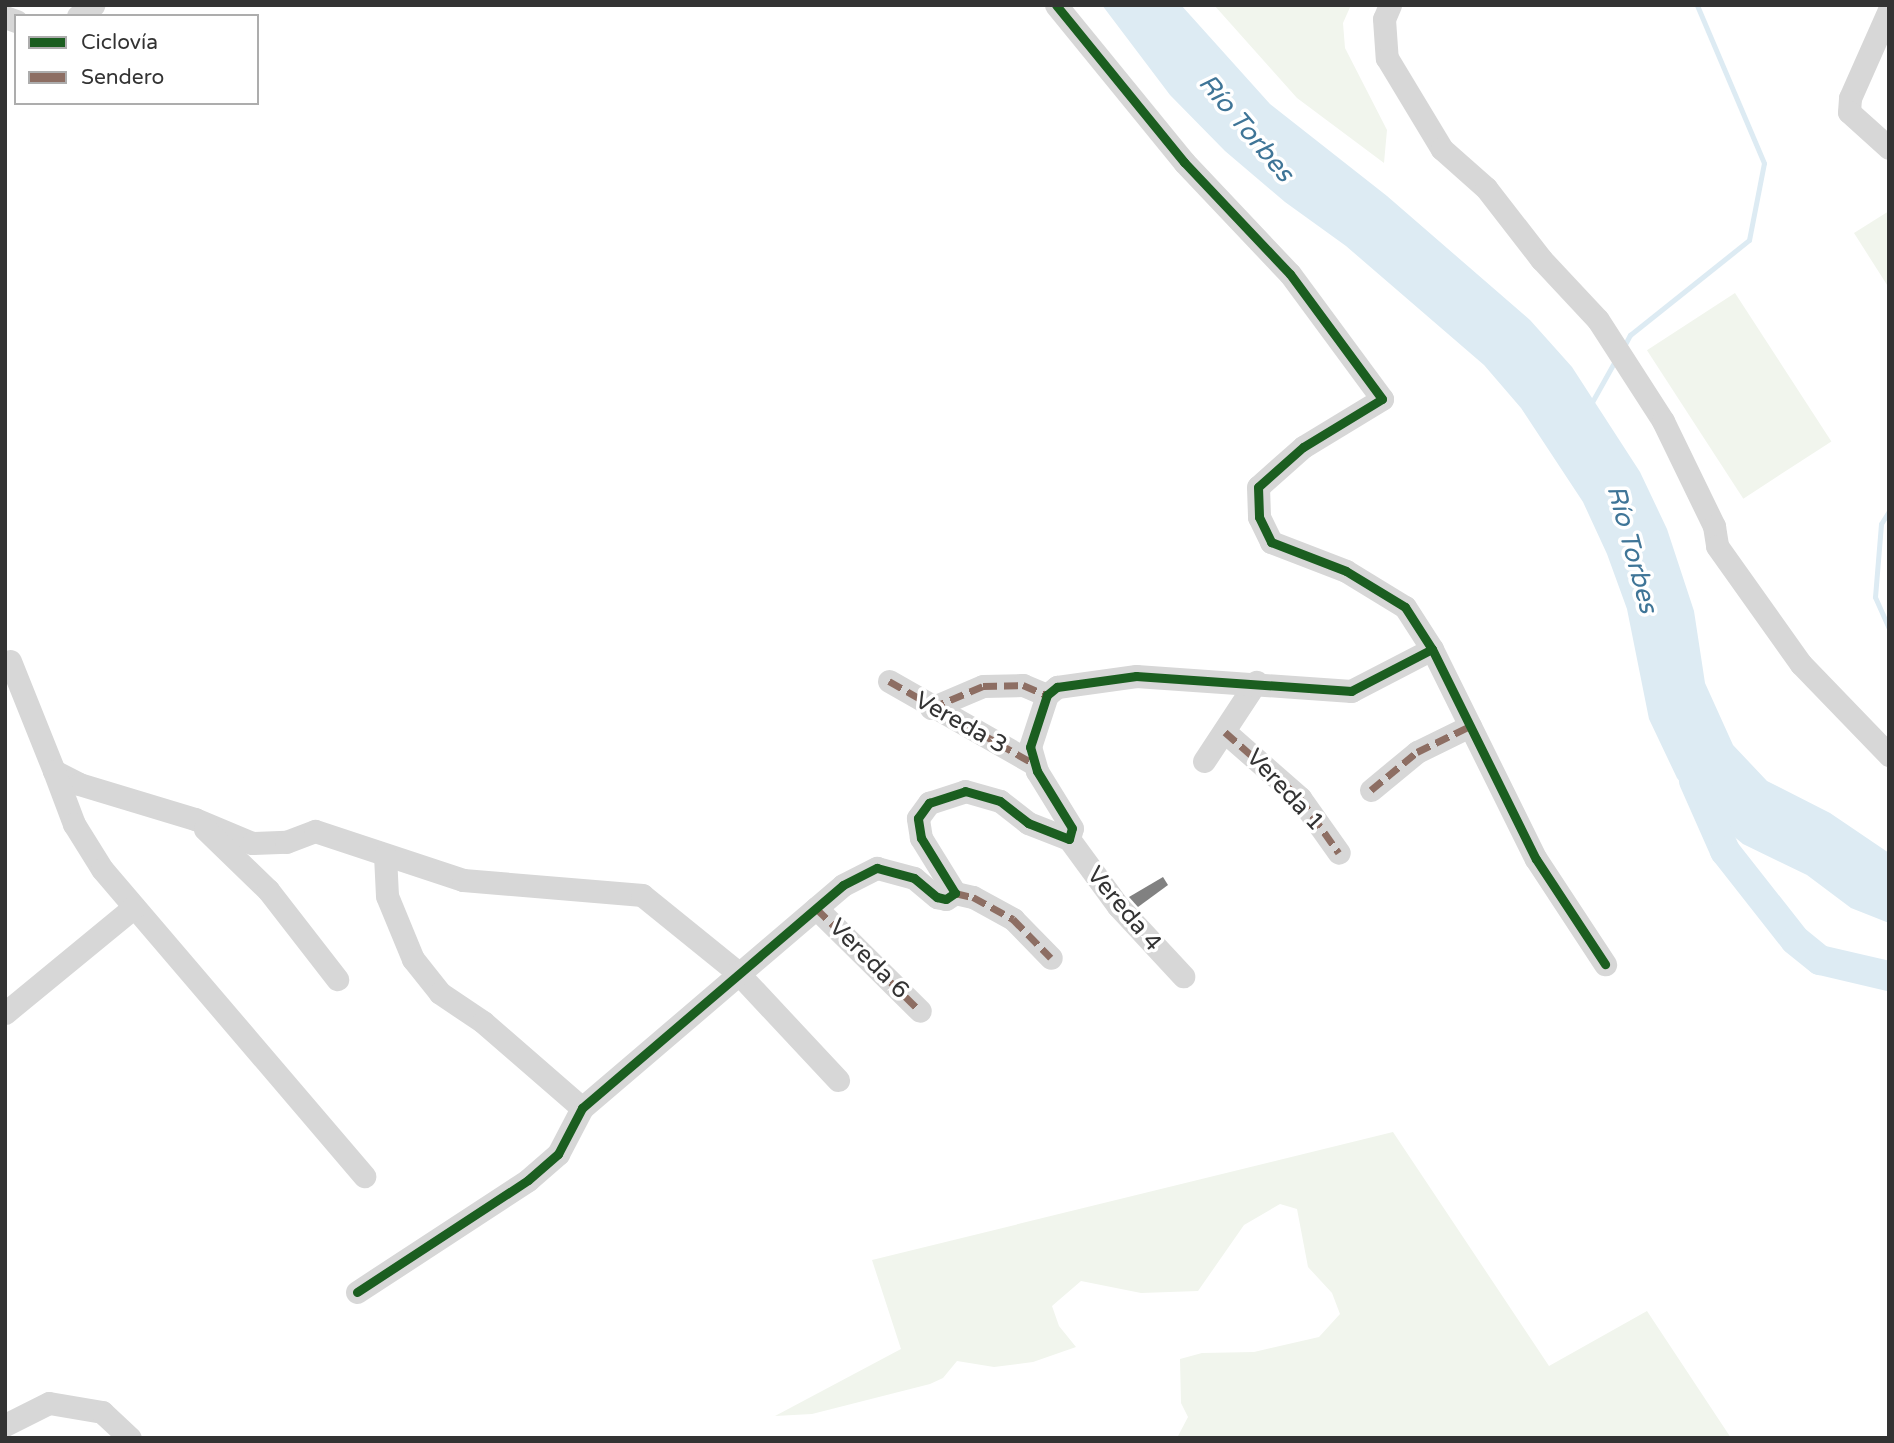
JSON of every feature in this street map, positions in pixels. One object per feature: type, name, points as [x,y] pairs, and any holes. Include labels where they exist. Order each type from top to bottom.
[{"type":"street","points":[[1056,5],[1184,162],[1290,274],[1382,399],[1303,447],[1258,487],[1259,517],[1271,542],[1377,586],[1405,607],[1432,649],[1536,859],[1605,964]]},
{"type":"street","points":[[1390,5],[1384,19],[1387,58],[1441,149],[1486,188],[1541,258],[1598,320],[1663,421],[1714,526],[1717,546],[1801,664],[1889,755]]},
{"type":"street","points":[[1889,10],[1850,98],[1849,112],[1889,148]]},
{"type":"street","points":[[931,708],[983,686],[1023,685],[1047,695],[1069,685],[1136,676],[1256,682],[1351,691],[1432,649]]},
{"type":"street","points":[[7,662],[74,824],[134,907],[364,1176]]},
{"type":"street","name":"Vereda 3","points":[[889,681],[931,708],[1033,763]]},
{"type":"street","name":"Vereda 1","points":[[1204,761],[1256,682]]},
{"type":"street","points":[[1047,695],[1030,747],[1033,763],[1072,828],[1069,839],[1028,823],[1000,801],[965,791],[929,803],[918,818],[921,838],[955,893],[973,897],[1013,919],[1051,958]]},
{"type":"street","points":[[1371,790],[1417,752],[1470,726]]},
{"type":"street","name":"Vereda 1","points":[[1225,732],[1300,798],[1339,853]]},
{"type":"street","points":[[54,771],[79,784],[195,819],[252,843],[286,842],[315,831],[463,880],[642,895],[737,972],[838,1080]]},
{"type":"street","points":[[195,819],[268,890],[337,979]]},
{"type":"street","name":"Vereda 4","points":[[1069,839],[1118,906],[1183,976]]},
{"type":"street","points":[[385,855],[387,895],[413,958],[440,993],[483,1022],[582,1108]]},
{"type":"street","points":[[357,1292],[528,1180],[558,1154],[582,1108],[737,972],[860,874],[877,868],[914,878],[937,897],[946,899],[955,893]]},
{"type":"street","points":[[5,1013],[134,907]]},
{"type":"street","name":"Vereda 6","points":[[816,908],[920,1011]]},
{"type":"street","points":[[5,1425],[49,1403],[102,1412],[130,1438]]},
{"type":"shaded area","points":[[1214,5],[1351,5],[1343,23],[1345,48],[1387,130],[1384,163],[1297,98]]},
{"type":"shaded area","points":[[1889,211],[1889,288],[1854,233]]},
{"type":"shaded area","points":[[1735,293],[1831,441],[1743,499],[1647,350]]},
{"type":"shaded area","points":[[1393,1132],[1549,1366],[1647,1311],[1731,1438],[1177,1438],[1188,1417],[1181,1403],[1180,1359],[1202,1353],[1254,1352],[1319,1337],[1340,1314],[1332,1293],[1308,1267],[1297,1209],[1280,1204],[1244,1225],[1198,1291],[1141,1293],[1081,1281],[1052,1306],[1059,1326],[1076,1347],[1033,1362],[994,1367],[957,1361],[943,1378],[930,1384],[812,1414],[775,1416],[901,1349],[872,1260]]},
{"type":"water","points":[[1102,5],[1181,5],[1270,104],[1387,196],[1530,320],[1572,367],[1640,472],[1667,529],[1694,611],[1705,683],[1733,745],[1767,781],[1830,813],[1889,853],[1889,923],[1851,908],[1807,875],[1743,844],[1701,809],[1677,778],[1649,719],[1627,609],[1607,554],[1583,502],[1521,408],[1484,365],[1346,246],[1285,202],[1225,151],[1170,95]]},
{"type":"building","points":[[1163,877],[1168,885],[1138,907],[1129,897]]},
{"type":"waterway","points":[[1623,348],[1630,335],[1749,240],[1764,163],[1697,5]]},
{"type":"waterway","points":[[1592,402],[1616,359]]},
{"type":"waterway","points":[[1889,511],[1881,524],[1875,597],[1889,629]]},
{"type":"waterway","name":"Río Torbes","points":[[1694,781],[1725,851],[1795,940],[1820,960],[1889,976]]},
{"type":"marked path","points":[[889,681],[1033,763]]},
{"type":"marked path","points":[[931,708],[983,686],[1023,685],[1047,695]]},
{"type":"marked path","points":[[1371,790],[1417,752],[1470,726]]},
{"type":"marked path","points":[[1225,732],[1300,798],[1339,853]]},
{"type":"marked path","points":[[955,893],[973,897],[1013,919],[1051,958]]},
{"type":"marked path","points":[[816,908],[920,1011]]},
{"type":"cycle path","points":[[1056,5],[1184,162],[1290,274],[1382,399],[1303,447],[1258,487],[1259,517],[1271,542],[1346,571],[1405,607],[1432,649],[1536,859],[1605,964]]},
{"type":"cycle path","points":[[357,1292],[528,1180],[558,1154],[582,1108],[843,885],[877,868],[914,878],[937,897],[946,899],[955,893],[921,838],[918,818],[929,803],[965,791],[1000,801],[1028,823],[1069,839],[1072,828],[1037,771],[1030,747],[1047,695],[1057,687],[1136,676],[1351,691],[1432,649]]}]
